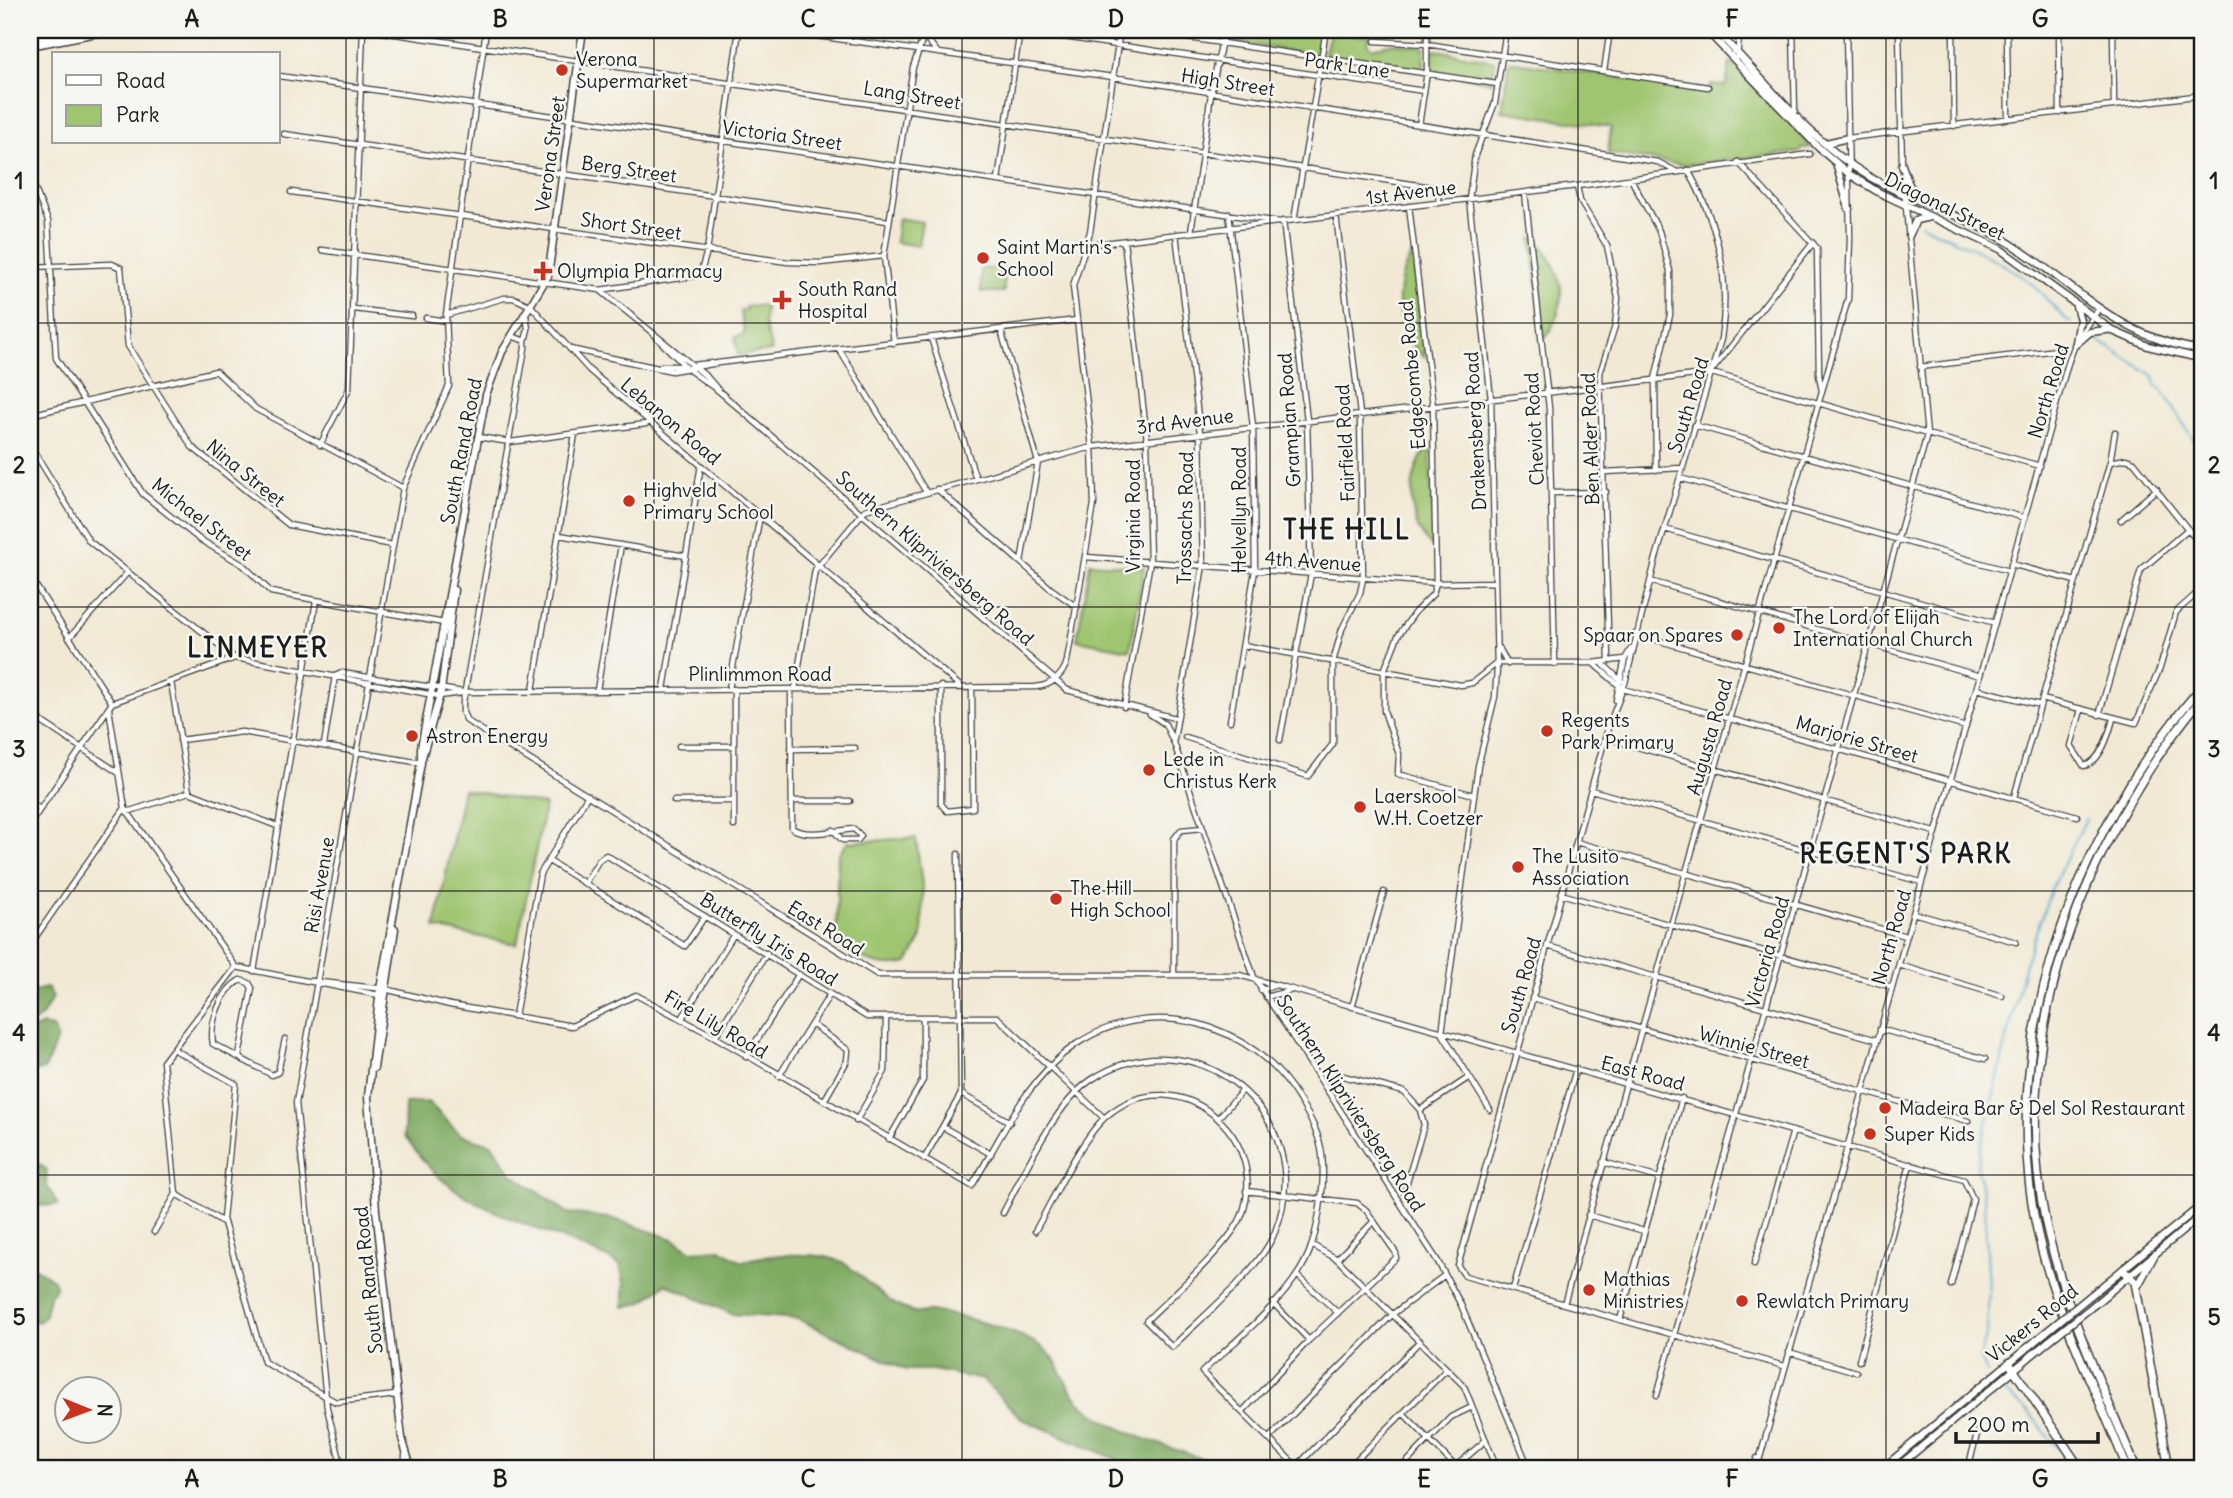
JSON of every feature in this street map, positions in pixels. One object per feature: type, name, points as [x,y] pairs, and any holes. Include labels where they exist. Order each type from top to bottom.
[{"type":"highway","points":[[2127,1468],[2061,1310],[2042,1249],[2028,1169],[2030,1070],[2042,1000],[2057,943],[2091,855],[2147,757],[2203,685]]},
{"type":"highway","points":[[2136,1468],[2087,1356],[2057,1268],[2040,1183],[2036,1130],[2038,1084],[2054,987],[2090,879],[2132,797],[2203,697]]},
{"type":"highway","points":[[2137,1289],[2142,1273],[2154,1255]]},
{"type":"highway","points":[[2123,1270],[2131,1274],[2137,1289],[2169,1468]]},
{"type":"highway","points":[[2011,1367],[2080,1468]]},
{"type":"main road","points":[[30,40],[82,30]]},
{"type":"main road","points":[[30,46],[112,30]]},
{"type":"main road","name":"Verona Street","points":[[546,282],[583,30]]},
{"type":"main road","name":"Diagonal Street","points":[[1710,31],[1849,163],[1905,194],[1981,227],[2013,245],[2098,310],[2133,330],[2163,342],[2203,350]]},
{"type":"main road","name":"Diagonal Street","points":[[1737,56],[1834,162],[1849,174],[2010,255],[2112,331],[2148,346],[2203,359]]},
{"type":"main road","points":[[1826,143],[1848,138]]},
{"type":"main road","points":[[1834,162],[1845,187],[1849,209]]},
{"type":"main road","points":[[1902,165],[1909,185],[1924,202]]},
{"type":"main road","points":[[1909,236],[1916,220],[1935,218]]},
{"type":"main road","name":"South Rand Road","points":[[421,762],[440,692],[457,557],[478,437],[493,374],[512,336],[546,282]]},
{"type":"main road","points":[[2075,344],[2080,320],[2076,305]]},
{"type":"main road","points":[[2075,344],[2090,332],[2112,331]]},
{"type":"main road","name":"South Rand Road","points":[[411,1468],[405,1452],[397,1395],[376,1210],[369,1104],[399,886],[431,691],[448,623]]},
{"type":"main road","name":"Vickers Road","points":[[1896,1468],[2011,1367],[2046,1332],[2203,1204]]},
{"type":"main road","name":"Vickers Road","points":[[1883,1468],[2011,1367],[2050,1340],[2203,1214]]},
{"type":"street","name":"Lang Street","points":[[365,30],[407,32],[484,47],[1432,187],[1438,192],[1439,203]]},
{"type":"street","points":[[320,445],[349,389],[365,30]]},
{"type":"street","name":"Risi Avenue","points":[[342,1468],[328,1417],[296,1110],[315,981],[403,488],[449,386],[446,318],[458,216],[486,30]]},
{"type":"street","points":[[322,250],[600,290],[702,273],[739,30]]},
{"type":"street","name":"High Street","points":[[773,30],[1113,77],[1483,134],[1658,162],[1677,172]]},
{"type":"street","points":[[894,343],[884,256],[906,108],[918,52],[926,30]]},
{"type":"street","points":[[998,180],[1019,30]]},
{"type":"street","name":"Park Lane","points":[[1019,30],[1424,90]]},
{"type":"street","points":[[1055,680],[1065,667],[1094,504],[1092,447],[1073,286],[1087,245],[1120,30]]},
{"type":"street","points":[[1135,30],[1497,84]]},
{"type":"street","points":[[1191,232],[1211,94],[1224,30]]},
{"type":"street","points":[[1294,220],[1326,30]]},
{"type":"street","points":[[1419,125],[1427,72],[1427,30]]},
{"type":"street","name":"Drakensberg Road","points":[[1496,666],[1491,399],[1469,199],[1472,169],[1493,108],[1506,30]]},
{"type":"street","points":[[1604,72],[1610,30]]},
{"type":"street","points":[[1693,30],[1710,31]]},
{"type":"street","points":[[1737,56],[1740,30]]},
{"type":"street","points":[[1793,30],[1795,113]]},
{"type":"street","name":"Augusta Road","points":[[1564,1304],[1654,977],[1849,299],[1846,30]]},
{"type":"street","points":[[1899,30],[1902,165],[1927,435]]},
{"type":"street","points":[[1953,30],[1954,126]]},
{"type":"street","points":[[2007,30],[2008,118]]},
{"type":"street","points":[[2059,30],[2060,113]]},
{"type":"street","points":[[2113,30],[2114,106]]},
{"type":"street","points":[[925,37],[938,54]]},
{"type":"street","points":[[1375,41],[1427,44],[1708,87]]},
{"type":"street","name":"Victoria Street","points":[[280,76],[1282,222]]},
{"type":"street","points":[[1848,138],[2203,95]]},
{"type":"street","name":"Berg Street","points":[[284,134],[888,221]]},
{"type":"street","name":"1st Avenue","points":[[1087,245],[1577,186],[1810,154]]},
{"type":"street","points":[[1738,162],[1813,243],[1818,254],[1819,375],[1823,392]]},
{"type":"street","name":"South Road","points":[[1513,1289],[1460,1272],[1460,1250],[1724,325],[1723,270],[1708,206],[1688,170]]},
{"type":"street","name":"Michael Street","points":[[30,177],[48,221],[54,354],[147,498],[199,539],[243,565],[266,590],[448,623]]},
{"type":"street","points":[[1631,179],[1659,231],[1670,271],[1670,315],[1655,379],[1656,470]]},
{"type":"street","name":"Ben Alder Road","points":[[1577,186],[1580,201],[1607,246],[1617,285],[1615,326],[1601,367],[1609,660]]},
{"type":"street","name":"Short Street","points":[[291,192],[812,264],[884,256]]},
{"type":"street","name":"Cheviot Road","points":[[1525,192],[1548,392],[1555,664]]},
{"type":"street","name":"Edgecombe Road","points":[[1409,206],[1433,406],[1436,583]]},
{"type":"street","name":"Helvellyn Road","points":[[1229,214],[1253,427],[1255,570],[1230,721]]},
{"type":"street","name":"Fairfield Road","points":[[1185,737],[1310,776],[1333,744],[1333,662],[1342,629],[1360,593],[1363,579],[1360,414],[1336,215]]},
{"type":"street","name":"Grampian Road","points":[[1280,740],[1311,574],[1307,421],[1282,222]]},
{"type":"street","name":"Trossachs Road","points":[[1175,718],[1203,565],[1200,433],[1176,234]]},
{"type":"street","name":"Virginia Road","points":[[1124,241],[1147,440],[1150,562],[1124,707]]},
{"type":"street","points":[[1813,243],[1713,371],[2040,466]]},
{"type":"street","name":"Nina Street","points":[[50,267],[112,264],[122,269],[128,346],[152,385],[192,447],[281,520],[298,529],[392,545]]},
{"type":"street","points":[[30,267],[50,267]]},
{"type":"street","name":"Southern Klipriviersberg Road","points":[[600,290],[707,377],[1055,680],[1074,693],[1175,718],[1174,743]]},
{"type":"street","points":[[426,318],[446,318],[504,298],[514,298],[531,306]]},
{"type":"street","name":"Lebanon Road","points":[[531,306],[584,364],[960,686]]},
{"type":"street","points":[[354,309],[412,316]]},
{"type":"street","name":"North Road","points":[[1755,1468],[2075,344],[2098,310]]},
{"type":"street","points":[[464,692],[528,329],[526,314]]},
{"type":"street","points":[[569,348],[656,367],[689,370],[716,364],[1077,320]]},
{"type":"street","points":[[1001,330],[1038,462],[1021,562]]},
{"type":"street","points":[[512,336],[525,341]]},
{"type":"street","name":"Southern Klipriviersberg Road","points":[[657,338],[672,356],[720,391]]},
{"type":"street","points":[[931,338],[976,479]]},
{"type":"street","points":[[839,349],[926,492]]},
{"type":"street","points":[[1920,367],[2057,350]]},
{"type":"street","points":[[584,364],[593,354]]},
{"type":"street","points":[[667,368],[672,356]]},
{"type":"street","points":[[667,368],[716,364]]},
{"type":"street","points":[[707,384],[709,366]]},
{"type":"street","name":"3rd Avenue","points":[[818,564],[862,513],[873,507],[1092,447],[1713,371]]},
{"type":"street","points":[[30,415],[208,372],[220,373],[256,409],[403,488]]},
{"type":"street","points":[[478,437],[509,442],[646,424],[650,421]]},
{"type":"street","points":[[1694,425],[2025,518]]},
{"type":"street","points":[[2014,797],[2110,462],[2115,432]]},
{"type":"street","points":[[533,690],[575,434]]},
{"type":"street","name":"Victoria Road","points":[[1657,1395],[1927,435]]},
{"type":"street","points":[[30,446],[89,541],[235,658],[335,676],[368,685],[431,691]]},
{"type":"street","points":[[2110,462],[2131,460],[2203,548]]},
{"type":"street","points":[[664,689],[701,465]]},
{"type":"street","points":[[1605,472],[1682,468]]},
{"type":"street","points":[[1679,478],[2009,571]]},
{"type":"street","points":[[937,489],[1077,607]]},
{"type":"street","points":[[2121,520],[2157,489]]},
{"type":"street","points":[[1552,493],[1605,492]]},
{"type":"street","points":[[734,826],[732,689],[760,514]]},
{"type":"street","points":[[1665,529],[1995,623]]},
{"type":"street","points":[[2099,715],[2141,570],[2188,529]]},
{"type":"street","points":[[559,535],[685,556]]},
{"type":"street","points":[[597,690],[621,545]]},
{"type":"street","name":"4th Avenue","points":[[1086,557],[1363,579],[1436,583],[1495,582]]},
{"type":"street","points":[[818,564],[793,689],[792,824],[795,831],[833,830],[854,830],[861,836],[858,840],[842,840],[833,830]]},
{"type":"street","points":[[2011,564],[2075,581]]},
{"type":"street","points":[[69,638],[128,572]]},
{"type":"street","points":[[30,577],[110,706],[126,810],[236,967],[165,1057],[163,1068],[176,1195],[154,1232]]},
{"type":"street","points":[[1650,581],[1980,676]]},
{"type":"street","points":[[1436,583],[1433,594],[1415,611],[1398,636],[1384,671],[1384,711],[1398,752],[1398,774],[1474,795]]},
{"type":"street","points":[[2042,699],[2136,723],[2160,668],[2176,612],[2203,588]]},
{"type":"street","points":[[254,971],[316,601]]},
{"type":"street","points":[[1635,634],[1966,727]]},
{"type":"street","points":[[1497,640],[1510,665]]},
{"type":"street","points":[[1243,645],[1467,685],[1496,666],[1593,663],[1625,659]]},
{"type":"street","name":"South Road","points":[[1623,685],[1625,659],[1631,648]]},
{"type":"street","points":[[30,824],[110,706],[235,658]]},
{"type":"street","points":[[1601,662],[1623,685]]},
{"type":"street","points":[[1593,663],[1623,685]]},
{"type":"street","points":[[1490,1110],[1443,1033],[1474,795],[1495,697],[1496,666]]},
{"type":"street","name":"Plinlimmon Road","points":[[335,676],[342,673],[440,692],[1042,686],[1055,680]]},
{"type":"street","points":[[324,745],[335,676]]},
{"type":"street","points":[[172,682],[189,792]]},
{"type":"street","name":"Marjorie Street","points":[[1623,685],[2077,816]]},
{"type":"street","points":[[941,686],[942,804],[947,811],[973,808],[972,687]]},
{"type":"street","points":[[1977,689],[2040,705]]},
{"type":"street","name":"East Road","points":[[464,692],[463,709],[467,721],[874,974],[883,977],[1174,974],[1254,977],[1443,1033],[1682,1098],[1964,1180],[1973,1199],[1951,1284]]},
{"type":"street","points":[[30,705],[42,722],[119,773]]},
{"type":"street","points":[[2081,710],[2071,746],[2084,766],[2093,761],[2107,740],[2113,719]]},
{"type":"street","name":"Southern Klipriviersberg Road","points":[[1150,713],[1165,724],[1174,743],[1254,977],[1445,1275],[1529,1468]]},
{"type":"street","points":[[180,740],[242,732],[421,762]]},
{"type":"street","points":[[1606,738],[1935,832]]},
{"type":"street","points":[[679,746],[734,746]]},
{"type":"street","points":[[791,749],[855,748]]},
{"type":"street","points":[[1591,790],[1921,882]]},
{"type":"street","points":[[30,945],[126,810],[189,792],[277,826]]},
{"type":"street","points":[[515,1016],[540,874],[588,795]]},
{"type":"street","points":[[674,801],[734,801]]},
{"type":"street","points":[[792,801],[850,801]]},
{"type":"street","points":[[30,802],[40,809]]},
{"type":"street","points":[[1174,974],[1174,837],[1181,830],[1203,828]]},
{"type":"street","points":[[1576,842],[1906,936]]},
{"type":"street","points":[[924,1159],[961,1094],[958,853]]},
{"type":"street","name":"Butterfly Iris Road","points":[[585,883],[598,860],[606,855],[867,1017],[1002,1020],[1104,1118]]},
{"type":"street","points":[[548,861],[685,946],[705,916]]},
{"type":"street","points":[[1352,1007],[1384,892]]},
{"type":"street","points":[[1561,894],[1892,987]]},
{"type":"street","points":[[1913,912],[2016,942]]},
{"type":"street","points":[[681,1020],[734,934]]},
{"type":"street","points":[[1547,946],[1877,1040]]},
{"type":"street","points":[[715,1037],[767,953]]},
{"type":"street","points":[[1899,965],[2002,996]]},
{"type":"street","name":"Fire Lily Road","points":[[236,967],[572,1026],[636,996],[715,1037],[972,1186],[991,1154]]},
{"type":"street","points":[[746,1057],[799,974]]},
{"type":"street","points":[[239,1056],[252,988],[241,980],[234,983],[214,1015],[213,1044],[274,1074],[280,1066],[285,1039]]},
{"type":"street","points":[[1261,990],[1276,985]]},
{"type":"street","points":[[1266,997],[1293,990]]},
{"type":"street","points":[[779,1076],[830,994]]},
{"type":"street","points":[[1275,1011],[1279,994]]},
{"type":"street","name":"Winnie Street","points":[[1532,998],[1968,1121]]},
{"type":"street","points":[[201,1014],[213,1024]]},
{"type":"street","points":[[856,1121],[885,1071],[886,1019]]},
{"type":"street","points":[[889,1139],[923,1080],[923,1019]]},
{"type":"street","points":[[943,1127],[991,1154],[1027,1092],[1049,1065],[1077,1044],[1105,1030],[1139,1021],[1184,1021],[1216,1029],[1244,1041],[1260,1051],[1289,1081],[1313,1122],[1322,1155],[1321,1198],[1312,1245],[1297,1275],[1273,1303],[1202,1372],[1297,1467],[1420,1341]]},
{"type":"street","points":[[813,1025],[848,1050],[847,1061],[824,1101]]},
{"type":"street","points":[[1880,1030],[1985,1059]]},
{"type":"street","points":[[173,1049],[233,1079],[237,1089],[224,1222],[261,1357],[274,1369],[327,1399],[342,1401],[397,1395]]},
{"type":"street","points":[[1003,1213],[1065,1105],[1100,1075],[1130,1062],[1171,1058],[1193,1062],[1224,1074],[1243,1090],[1270,1121],[1284,1176],[1275,1233],[1265,1251],[1172,1347],[1146,1321],[1232,1232],[1242,1215],[1246,1191],[1247,1169],[1238,1140],[1207,1108],[1188,1100],[1165,1096],[1129,1101],[1104,1118],[1095,1128],[1035,1231]]},
{"type":"street","points":[[1576,1069],[1513,1289],[1784,1366]]},
{"type":"street","points":[[1328,1072],[1401,1091],[1420,1110],[1424,1125],[1404,1192]]},
{"type":"street","points":[[1420,1110],[1468,1077]]},
{"type":"street","points":[[1218,1118],[1243,1090]]},
{"type":"street","points":[[961,1094],[1010,1122]]},
{"type":"street","points":[[1620,1320],[1682,1098]]},
{"type":"street","points":[[1754,1264],[1793,1131]]},
{"type":"street","points":[[1603,1162],[1659,1178]]},
{"type":"street","points":[[1859,1361],[1910,1164]]},
{"type":"street","points":[[1242,1412],[1309,1340],[1396,1258],[1396,1253],[1374,1221],[1357,1203],[1246,1191]]},
{"type":"street","points":[[176,1195],[224,1222]]},
{"type":"street","points":[[1588,1215],[1644,1231]]},
{"type":"street","points":[[1336,1259],[1374,1221]]},
{"type":"street","points":[[1312,1245],[1336,1259],[1394,1313],[1464,1385],[1497,1468]]},
{"type":"street","points":[[1297,1275],[1338,1313]]},
{"type":"street","points":[[1268,1439],[1394,1313],[1445,1275]]},
{"type":"street","points":[[1273,1303],[1309,1340]]},
{"type":"street","points":[[1789,1352],[1856,1372]]},
{"type":"street","points":[[1352,1467],[1447,1369]]},
{"type":"street","points":[[1401,1468],[1451,1417],[1472,1407]]},
{"type":"street","points":[[1403,1413],[1454,1467],[1486,1440]]},
{"type":"street","points":[[1968,1468],[1978,1431]]},
{"type":"street","name":"South Rand Road","points":[[405,1452],[405,1468]]},
{"type":"green space","points":[[1228,30],[1323,30],[1317,55],[1225,41]]},
{"type":"green space","points":[[1331,30],[1355,30],[1354,35],[1370,36],[1367,43],[1371,48],[1395,43],[1424,47],[1424,71],[1324,55]]},
{"type":"green space","points":[[1432,49],[1495,61],[1492,82],[1432,71]]},
{"type":"green space","points":[[1509,61],[1708,91],[1711,84],[1726,86],[1730,62],[1812,147],[1803,148],[1800,152],[1683,165],[1608,153],[1611,127],[1502,111]]},
{"type":"green space","points":[[898,218],[922,222],[918,246],[895,242]]},
{"type":"green space","points":[[1535,237],[1553,263],[1561,287],[1558,312],[1544,340],[1532,238]]},
{"type":"green space","points":[[1412,255],[1425,357],[1407,336],[1399,309],[1401,280]]},
{"type":"green space","points":[[1004,268],[1004,292],[981,292],[981,269]]},
{"type":"green space","points":[[765,305],[764,323],[772,351],[738,355],[735,337],[745,334],[740,311],[745,311],[745,307]]},
{"type":"green space","points":[[1430,444],[1433,547],[1417,525],[1412,497],[1417,468]]},
{"type":"green space","points":[[1090,563],[1144,567],[1130,650],[1077,640]]},
{"type":"green space","points":[[463,789],[545,805],[517,944],[435,928]]},
{"type":"green space","points":[[916,838],[923,893],[922,937],[908,963],[888,965],[869,961],[851,952],[836,938],[838,855],[848,842]]},
{"type":"green space","points":[[47,988],[53,997],[42,1016],[30,1025],[30,992]]},
{"type":"green space","points":[[43,1025],[54,1029],[57,1039],[45,1069],[30,1073],[30,1031]]},
{"type":"green space","points":[[428,1102],[461,1135],[492,1144],[512,1174],[568,1213],[614,1219],[673,1239],[692,1251],[721,1249],[742,1262],[795,1255],[836,1260],[853,1270],[887,1299],[905,1309],[918,1313],[936,1312],[962,1317],[1009,1331],[1036,1343],[1051,1355],[1071,1391],[1094,1413],[1140,1437],[1206,1460],[1215,1468],[1129,1468],[1114,1458],[1022,1419],[983,1380],[933,1370],[906,1370],[798,1319],[732,1314],[666,1284],[641,1303],[624,1307],[624,1283],[620,1265],[481,1205],[440,1178],[430,1168],[404,1136],[405,1103]]},
{"type":"green space","points":[[30,1158],[47,1170],[46,1184],[58,1205],[30,1206]]},
{"type":"green space","points":[[34,1267],[54,1281],[56,1288],[49,1297],[44,1318],[38,1322],[31,1319],[30,1278]]},
{"type":"waterway","points":[[1921,224],[2016,272],[2071,323]]},
{"type":"waterway","points":[[2093,337],[2154,376],[2156,386],[2161,388],[2203,455]]},
{"type":"waterway","points":[[1987,1373],[1980,1360],[1987,1332],[1989,1287],[1984,1201],[1977,1165],[2024,967],[2052,887],[2086,819]]},
{"type":"waterway","points":[[2000,1388],[2028,1411],[2073,1468]]},
{"type":"place","name":"Verona Supermarket","points":[[562,70]]},
{"type":"place","name":"Saint Martin's School","points":[[983,258]]},
{"type":"place","name":"Olympia Pharmacy","points":[[543,271]]},
{"type":"place","name":"South Rand Hospital","points":[[782,300]]},
{"type":"place","name":"Highveld Primary School","points":[[629,501]]},
{"type":"place","name":"The Lord of Elijah International Church","points":[[1779,628]]},
{"type":"place","name":"Spaar on Spares","points":[[1737,635]]},
{"type":"place","name":"Regents Park Primary","points":[[1547,731]]},
{"type":"place","name":"Astron Energy","points":[[412,736]]},
{"type":"place","name":"Lede in Christus Kerk","points":[[1149,770]]},
{"type":"place","name":"Laerskool W.H. Coetzer","points":[[1360,807]]},
{"type":"place","name":"The Lusito Association","points":[[1518,867]]},
{"type":"place","name":"The Hill High School","points":[[1056,899]]},
{"type":"place","name":"Madeira Bar & Del Sol Restaurant","points":[[1885,1108]]},
{"type":"place","name":"Super Kids","points":[[1870,1134]]},
{"type":"place","name":"Mathias Ministries","points":[[1589,1290]]},
{"type":"place","name":"Rewlatch Primary","points":[[1742,1301]]},
{"type":"district","name":"THE HILL","points":[[1347,530]]},
{"type":"district","name":"LINMEYER","points":[[258,648]]},
{"type":"district","name":"REGENT'S PARK","points":[[1906,854]]}]
